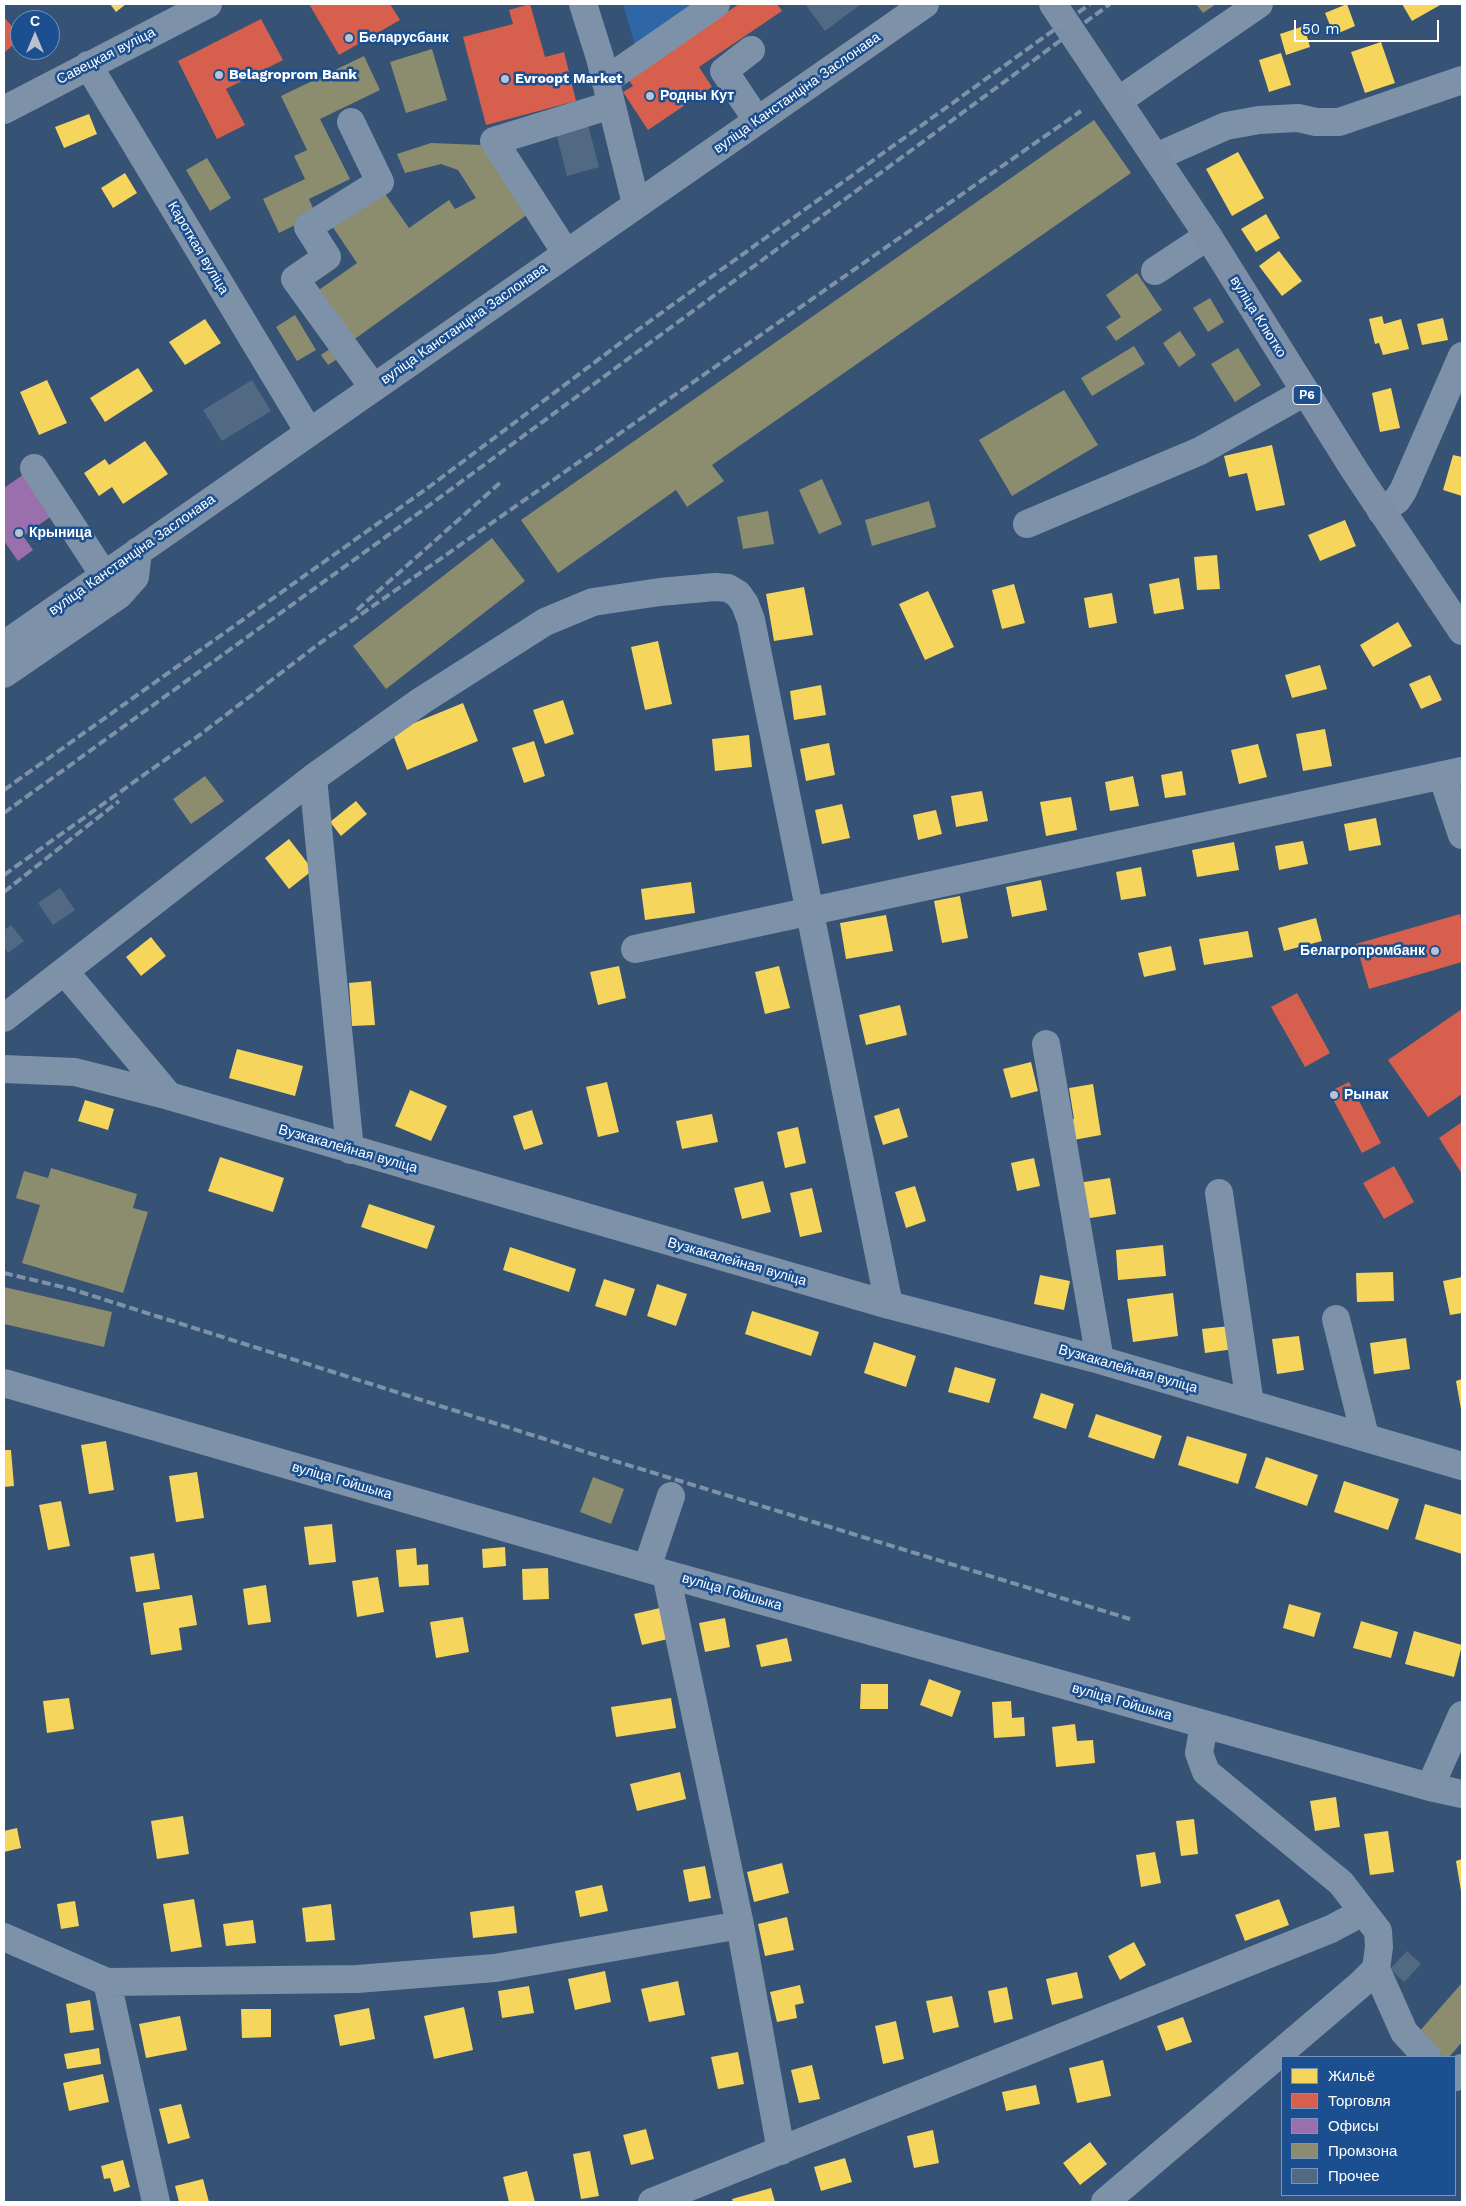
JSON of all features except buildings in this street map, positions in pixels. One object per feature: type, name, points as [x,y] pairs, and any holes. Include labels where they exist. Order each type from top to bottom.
[{"type":"main road","name":"вуліца Клютко","points":[[1054,4],[1208,236],[1381,511],[1454,602],[1462,631]]},
{"type":"street","name":"Савецкая вуліца","points":[[4,110],[88,65],[181,10],[208,4]]},
{"type":"street","points":[[583,4],[636,204]]},
{"type":"street","points":[[566,253],[494,141],[608,93],[716,4]]},
{"type":"street","name":"вуліца Канстанціна Заслонава","points":[[4,645],[925,4]]},
{"type":"street","points":[[1118,101],[1259,4]]},
{"type":"street","points":[[751,50],[724,70],[757,120]]},
{"type":"street","name":"Кароткая вуліца","points":[[88,65],[309,432]]},
{"type":"street","points":[[1156,157],[1226,126],[1260,120],[1298,118],[1316,122],[1338,122],[1462,80]]},
{"type":"street","points":[[350,122],[380,182],[308,227],[327,257],[295,279],[374,387]]},
{"type":"street","points":[[1156,271],[1208,236]]},
{"type":"street","points":[[1381,511],[1397,500],[1403,492],[1462,356]]},
{"type":"street","points":[[1027,524],[1200,451],[1306,392]]},
{"type":"street","points":[[34,468],[104,575]]},
{"type":"street","points":[[4,674],[119,595],[135,577],[138,551]]},
{"type":"street","points":[[4,1018],[313,778],[421,701],[545,622],[593,602],[660,592],[715,587],[728,588],[738,594],[745,604],[751,620],[889,1305]]},
{"type":"street","points":[[635,950],[1452,773],[1462,835]]},
{"type":"street","points":[[313,778],[350,1150]]},
{"type":"street","points":[[65,972],[170,1096]]},
{"type":"street","points":[[1046,1044],[1100,1360]]},
{"type":"street","name":"Вузкакалейная вуліца","points":[[4,1069],[75,1072],[170,1096],[350,1150],[889,1305],[1100,1360],[1462,1466]]},
{"type":"street","points":[[1218,1193],[1250,1404]]},
{"type":"street","points":[[1336,1319],[1364,1436]]},
{"type":"street","name":"вуліца Гойшыка","points":[[4,1383],[657,1571],[1204,1725],[1430,1787],[1462,1794]]},
{"type":"street","points":[[671,1496],[657,1571],[740,1925],[781,2151]]},
{"type":"street","points":[[1430,1787],[1462,1714]]},
{"type":"street","points":[[1204,1725],[1199,1753],[1206,1772],[1342,1882],[1378,1932],[1379,1947],[1376,1969],[1404,2032],[1425,2056]]},
{"type":"street","points":[[652,2202],[1331,1929],[1363,1912]]},
{"type":"street","points":[[4,1937],[107,1982],[357,1979],[495,1968],[740,1925]]},
{"type":"street","points":[[1105,2202],[1361,1984],[1376,1969]]},
{"type":"street","points":[[107,1982],[156,2202]]},
{"type":"shaded area","points":[[623,4],[698,4],[636,49]]},
{"type":"railway","points":[[4,790],[429,487],[639,329],[1090,4]]},
{"type":"railway","points":[[4,813],[416,515],[1110,4]]},
{"type":"railway","points":[[4,875],[201,734],[320,643],[1081,111]]},
{"type":"railway","points":[[357,610],[501,482]]},
{"type":"railway","points":[[4,892],[119,801]]},
{"type":"railway","points":[[4,1273],[71,1289],[592,1454],[1130,1619]]},
{"type":"place","name":"Беларусбанк","points":[[349,38]]},
{"type":"place","name":"Belagroprom Bank","points":[[219,75]]},
{"type":"place","name":"Evroopt Market","points":[[505,79]]},
{"type":"place","name":"Родны Кут","points":[[650,96]]},
{"type":"place","name":"Крыница","points":[[19,533]]},
{"type":"place","name":"Белагропромбанк","points":[[1435,951]]},
{"type":"place","name":"Рынак","points":[[1334,1095]]}]
